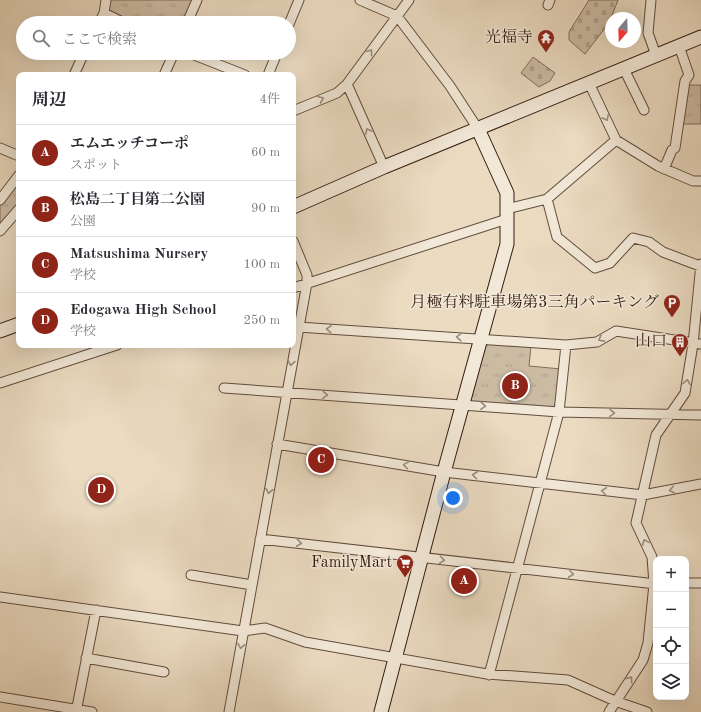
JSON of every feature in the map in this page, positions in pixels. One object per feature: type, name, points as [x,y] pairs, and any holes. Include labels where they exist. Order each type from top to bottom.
[{"type":"street","points":[[102,16],[106,0]]},
{"type":"street","points":[[190,16],[197,0]]},
{"type":"street","points":[[292,16],[299,0]]},
{"type":"street","points":[[360,0],[397,16],[450,86],[478,129],[507,193],[507,244],[444,472],[381,712]]},
{"type":"street","points":[[296,110],[337,93],[347,84],[409,0]]},
{"type":"street","points":[[651,0],[648,33],[656,56]]},
{"type":"street","points":[[104,13],[110,16]]},
{"type":"street","points":[[296,206],[384,167],[701,37]]},
{"type":"street","points":[[664,168],[672,150],[675,148],[685,81],[689,75],[679,46]]},
{"type":"street","points":[[75,72],[81,60]]},
{"type":"street","points":[[165,72],[171,60]]},
{"type":"street","points":[[207,60],[238,72]]},
{"type":"street","points":[[269,72],[274,60]]},
{"type":"street","points":[[624,69],[644,110]]},
{"type":"street","points":[[589,83],[616,140],[664,168],[693,181],[701,181]]},
{"type":"street","points":[[347,84],[384,167]]},
{"type":"street","points":[[296,287],[547,199],[616,140]]},
{"type":"street","points":[[0,148],[16,155]]},
{"type":"street","points":[[0,200],[16,179]]},
{"type":"street","points":[[547,199],[557,237],[596,268],[610,263],[633,238],[649,242],[663,252],[700,265],[697,344],[685,393],[656,435],[636,523],[652,557],[653,566]]},
{"type":"street","points":[[0,231],[16,212]]},
{"type":"street","points":[[296,248],[307,275],[307,283],[296,338]]},
{"type":"street","points":[[0,332],[16,325]]},
{"type":"street","points":[[298,327],[481,338],[566,345],[596,342],[616,331],[649,335],[697,344]]},
{"type":"street","points":[[490,675],[559,412],[566,345]]},
{"type":"street","points":[[0,383],[108,348]]},
{"type":"street","points":[[229,712],[294,348]]},
{"type":"street","points":[[224,388],[559,412],[701,415]]},
{"type":"street","points":[[277,444],[444,472],[643,495],[701,484]]},
{"type":"street","points":[[260,539],[653,584]]},
{"type":"street","points":[[191,575],[252,585]]},
{"type":"street","points":[[689,583],[701,583]]},
{"type":"street","points":[[609,712],[643,660],[648,643],[654,592]]},
{"type":"street","points":[[0,597],[243,631],[265,628],[305,642],[490,675],[568,680],[615,701],[647,712]]},
{"type":"street","points":[[77,711],[96,610]]},
{"type":"street","points":[[86,658],[164,672]]},
{"type":"street","points":[[0,697],[77,711],[92,712]]},
{"type":"green space","points":[[106,0],[197,0],[190,16],[110,16],[104,13]]},
{"type":"green space","points":[[589,0],[618,0],[613,12],[605,12],[605,28],[585,54],[569,40],[569,32]]},
{"type":"green space","points":[[533,57],[555,73],[550,81],[539,87],[521,73]]},
{"type":"green space","points":[[689,85],[701,85],[701,124],[682,124]]},
{"type":"green space","points":[[16,183],[16,209],[0,228],[0,205]]},
{"type":"green space","points":[[483,343],[531,346],[529,366],[561,369],[557,410],[467,403]]},
{"type":"place","name":"光福寺","points":[[546,53]]},
{"type":"place","name":"月極有料駐車場第3三角パーキング","points":[[672,318]]},
{"type":"place","name":"山口","points":[[680,357]]},
{"type":"place","name":"松島二丁目第二公園","points":[[515,386]]},
{"type":"place","name":"Matsushima Nursery","points":[[321,460]]},
{"type":"place","name":"Edogawa High School","points":[[101,490]]},
{"type":"place","name":"FamilyMart","points":[[405,578]]},
{"type":"place","name":"エムエッチコーポ","points":[[464,581]]}]
